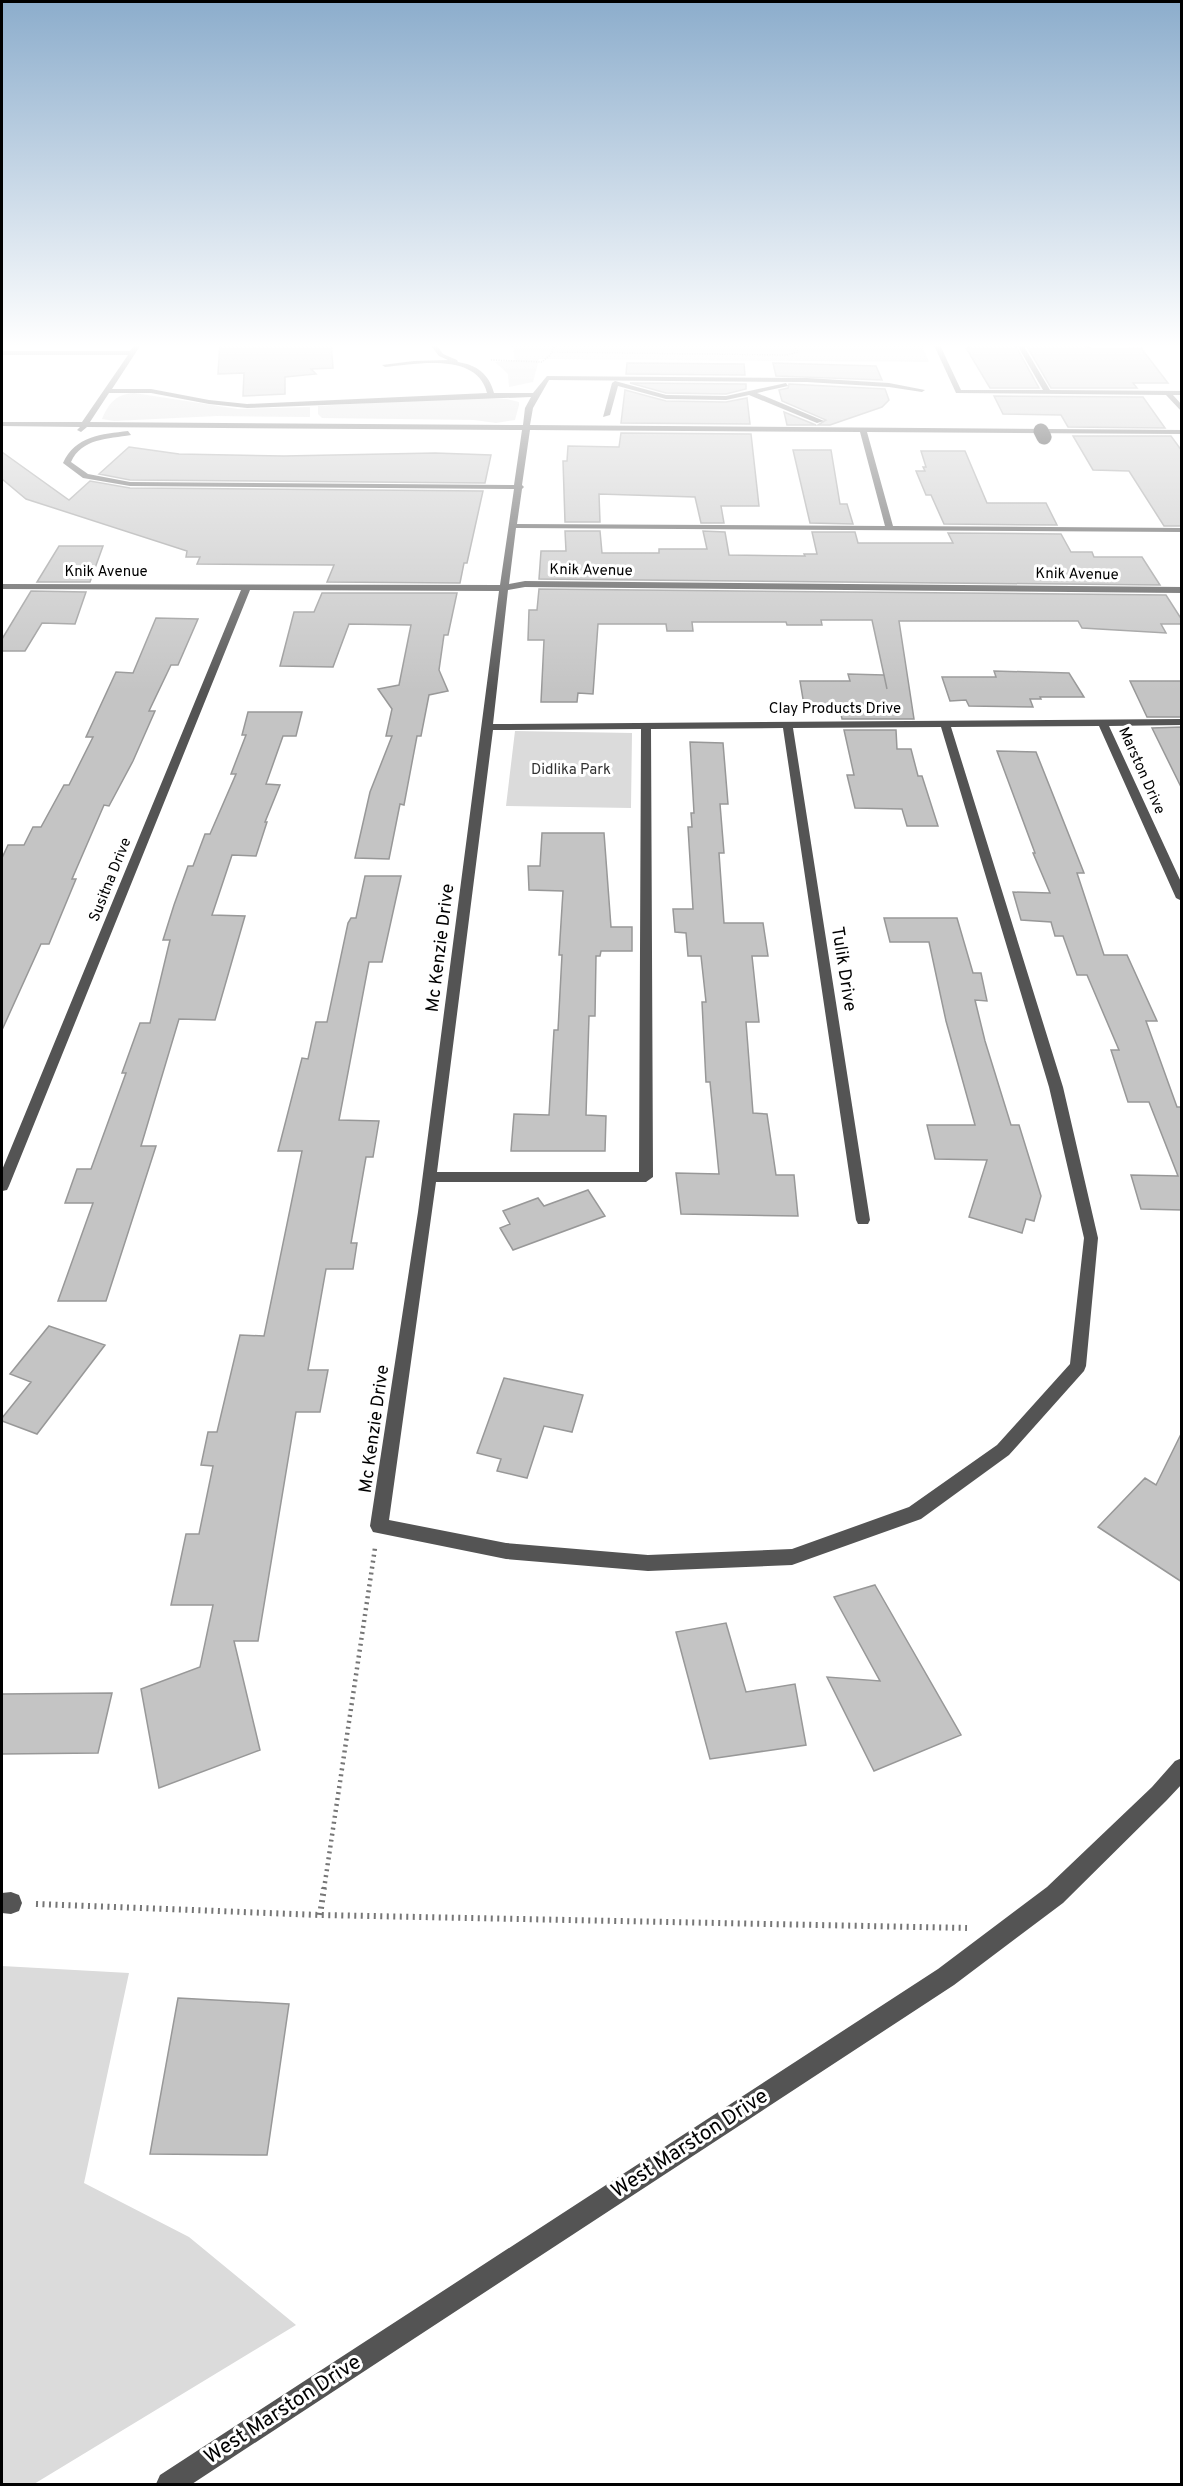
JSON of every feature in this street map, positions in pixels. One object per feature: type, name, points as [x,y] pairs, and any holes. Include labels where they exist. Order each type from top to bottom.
[{"type":"street","points":[[68,459],[67,463],[86,476],[129,484],[520,487]]},
{"type":"street","name":"Mc Kenzie Drive","points":[[378,1526],[429,1177],[504,588],[523,459]]},
{"type":"street","points":[[871,459],[890,528]]},
{"type":"street","points":[[513,526],[1182,530]]},
{"type":"street","name":"Knik Avenue","points":[[2,586],[504,588],[525,584],[1182,590]]},
{"type":"street","name":"Susitna Drive","points":[[2,1186],[247,586]]},
{"type":"street","name":"Marston Drive","points":[[1102,722],[1182,898]]},
{"type":"street","name":"Clay Products Drive","points":[[488,727],[1182,722]]},
{"type":"street","points":[[378,1526],[506,1551],[648,1563],[792,1557],[915,1513],[1003,1450],[1078,1366],[1091,1238],[1056,1087],[945,723]]},
{"type":"street","name":"Tulik Drive","points":[[787,724],[862,1220]]},
{"type":"street","points":[[429,1177],[646,1177],[646,725]]},
{"type":"street","name":"West Marston Drive","points":[[169,2484],[946,1977],[1055,1895],[1159,1794],[1182,1768]]},
{"type":"path","points":[[320,1916],[378,1526]]},
{"type":"path","points":[[6,1903],[320,1916],[1010,1929]]},
{"type":"green space","name":"Didlika Park","points":[[515,731],[632,733],[631,808],[506,806]]},
{"type":"green space","points":[[2,1966],[129,1973],[84,2183],[189,2237],[296,2325],[34,2484],[2,2484]]},
{"type":"building","points":[[2,459],[12,459],[69,500],[90,481],[130,488],[483,491],[467,563],[464,563],[460,583],[327,582],[334,565],[197,564],[200,557],[186,557],[187,551],[26,499],[2,479]]},
{"type":"building","points":[[116,459],[490,459],[485,483],[130,480],[99,474]]},
{"type":"building","points":[[567,459],[754,459],[759,506],[721,506],[724,523],[701,523],[695,497],[599,494],[600,522],[565,522],[563,461]]},
{"type":"building","points":[[795,459],[833,459],[840,504],[847,504],[853,524],[810,523]]},
{"type":"building","points":[[924,459],[968,459],[987,503],[1046,503],[1057,525],[944,524],[931,495],[926,495],[916,471],[925,471],[923,467],[926,467]]},
{"type":"building","points":[[1087,459],[1182,459],[1182,526],[1164,526],[1129,471],[1093,470]]},
{"type":"building","points":[[565,531],[600,531],[602,553],[659,553],[659,549],[707,549],[703,531],[725,532],[729,555],[805,556],[804,554],[817,554],[812,532],[855,532],[858,543],[953,543],[948,533],[1061,534],[1071,552],[1092,552],[1094,557],[1142,557],[1160,585],[539,579],[541,551],[566,551]]},
{"type":"building","points":[[59,546],[103,546],[90,582],[37,582]]},
{"type":"building","points":[[539,589],[1166,595],[1182,620],[1182,624],[1161,624],[1166,633],[1082,628],[1078,621],[899,621],[914,719],[842,719],[839,705],[804,705],[800,681],[850,681],[848,674],[884,675],[872,620],[821,620],[822,625],[787,625],[786,622],[692,622],[693,631],[667,631],[666,624],[598,624],[593,694],[578,693],[577,702],[541,702],[544,640],[528,640],[529,610],[537,610]]},
{"type":"building","points":[[31,591],[86,592],[75,624],[42,623],[25,651],[2,651],[2,639]]},
{"type":"building","points":[[322,593],[457,593],[448,635],[444,635],[439,670],[448,691],[429,695],[421,736],[417,736],[404,805],[400,804],[389,859],[355,858],[370,792],[392,736],[386,736],[392,709],[378,689],[399,685],[411,625],[349,624],[333,667],[280,666],[294,612],[314,612]]},
{"type":"building","points":[[156,618],[198,619],[178,665],[171,665],[149,711],[155,711],[133,761],[109,806],[104,805],[72,879],[76,879],[49,944],[41,944],[2,1030],[2,858],[8,845],[24,845],[33,827],[41,827],[64,785],[69,785],[93,737],[86,737],[116,672],[133,673]]},
{"type":"building","points":[[994,671],[1069,673],[1084,697],[1030,699],[1033,707],[969,706],[966,700],[950,701],[942,677],[996,677]]},
{"type":"building","points":[[1130,681],[1182,681],[1182,717],[1147,717]]},
{"type":"building","points":[[248,712],[302,712],[296,736],[283,736],[266,784],[280,785],[265,822],[267,822],[256,856],[232,855],[212,915],[245,916],[215,1020],[179,1019],[141,1146],[156,1146],[106,1301],[58,1301],[93,1203],[65,1203],[77,1169],[91,1169],[126,1073],[122,1073],[140,1023],[150,1023],[170,940],[163,940],[174,905],[188,866],[193,866],[205,834],[210,834],[236,774],[231,774],[246,735],[242,735]]},
{"type":"building","points":[[1182,727],[1182,789],[1152,728]]},
{"type":"building","points":[[844,730],[896,730],[897,749],[911,749],[918,776],[922,776],[938,826],[907,826],[902,809],[855,808],[847,775],[854,775]]},
{"type":"building","points":[[690,742],[723,743],[728,804],[720,804],[724,853],[719,853],[724,923],[763,923],[768,956],[752,956],[759,1022],[746,1022],[753,1113],[767,1114],[776,1175],[794,1175],[798,1216],[681,1214],[676,1173],[719,1174],[710,1082],[706,1082],[702,1002],[706,1002],[701,956],[688,956],[686,933],[675,932],[673,909],[693,909],[688,827],[692,827],[691,813],[694,813]]},
{"type":"building","points":[[997,751],[1036,752],[1084,873],[1077,873],[1104,955],[1127,955],[1157,1021],[1146,1021],[1177,1107],[1182,1107],[1182,1210],[1141,1209],[1131,1175],[1178,1176],[1149,1102],[1128,1102],[1111,1050],[1119,1050],[1087,975],[1077,975],[1063,936],[1055,936],[1051,922],[1021,920],[1013,892],[1050,893],[1033,853],[1035,853]]},
{"type":"building","points":[[542,833],[604,833],[611,927],[632,927],[632,951],[601,951],[600,956],[596,956],[595,1016],[589,1016],[586,1115],[606,1116],[605,1151],[511,1151],[514,1114],[549,1115],[554,1030],[558,1030],[563,891],[529,890],[528,866],[540,866]]},
{"type":"building","points":[[365,876],[401,876],[382,962],[369,962],[339,1120],[379,1121],[373,1157],[366,1157],[351,1243],[357,1243],[353,1269],[326,1269],[308,1370],[328,1370],[320,1412],[296,1412],[258,1641],[234,1641],[260,1750],[159,1788],[141,1689],[200,1667],[213,1605],[171,1605],[186,1534],[199,1534],[213,1466],[201,1465],[208,1432],[217,1432],[240,1335],[264,1336],[302,1151],[278,1151],[302,1058],[308,1059],[316,1022],[327,1022],[348,923],[351,918],[356,918]]},
{"type":"building","points":[[884,918],[957,918],[973,973],[981,973],[987,1001],[975,1000],[985,1041],[1011,1125],[1019,1125],[1041,1196],[1034,1221],[1026,1219],[1022,1233],[969,1217],[987,1160],[935,1159],[927,1125],[975,1125],[946,1021],[929,942],[890,942]]},
{"type":"building","points":[[588,1190],[605,1216],[513,1250],[500,1228],[510,1224],[503,1211],[538,1198],[544,1206]]},
{"type":"building","points":[[49,1326],[105,1345],[37,1434],[2,1421],[2,1418],[31,1382],[10,1374]]},
{"type":"building","points":[[504,1378],[583,1395],[572,1432],[544,1426],[527,1478],[497,1471],[501,1459],[477,1453]]},
{"type":"building","points":[[1182,1432],[1182,1582],[1098,1527],[1145,1478],[1156,1485]]},
{"type":"building","points":[[875,1585],[961,1735],[874,1771],[827,1677],[880,1681],[834,1597]]},
{"type":"building","points":[[726,1623],[746,1692],[795,1684],[806,1745],[710,1759],[676,1632]]},
{"type":"building","points":[[112,1693],[98,1753],[2,1754],[2,1694]]},
{"type":"building","points":[[178,1998],[289,2004],[267,2155],[150,2154]]}]
